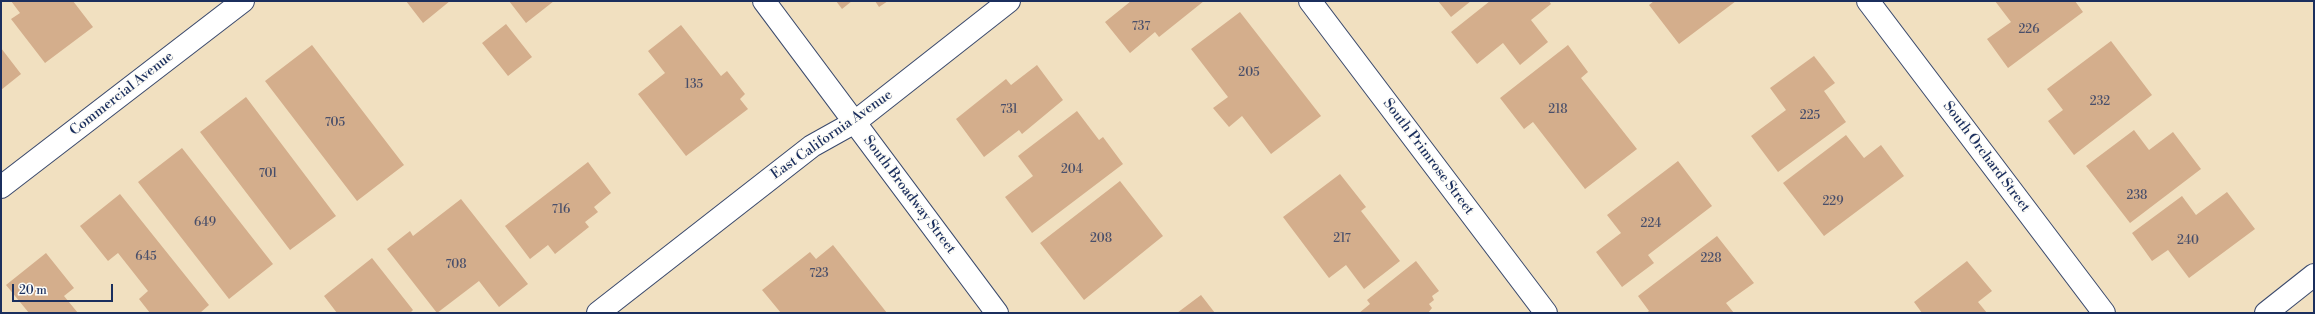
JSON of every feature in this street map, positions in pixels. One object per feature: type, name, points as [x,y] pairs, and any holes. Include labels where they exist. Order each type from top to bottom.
[{"type":"street","name":"Commercial Avenue","points":[[1,187],[243,1]]},
{"type":"street","name":"South Broadway Street","points":[[764,1],[997,313]]},
{"type":"street","name":"East California Avenue","points":[[598,313],[812,146],[855,122],[1009,1]]},
{"type":"street","name":"South Primrose Street","points":[[1310,1],[1546,313]]},
{"type":"street","name":"South Orchard Street","points":[[1868,1],[2104,313]]},
{"type":"street","points":[[2266,313],[2314,275]]},
{"type":"building","points":[[11,1],[73,1],[93,27],[45,63],[11,19],[20,13]]},
{"type":"building","points":[[406,1],[450,1],[423,23]]},
{"type":"building","points":[[509,1],[554,1],[526,23]]},
{"type":"building","points":[[836,1],[852,1],[842,9]]},
{"type":"building","points":[[875,1],[888,1],[879,7]]},
{"type":"building","points":[[1131,1],[1204,1],[1159,37],[1155,32],[1130,53],[1105,22]]},
{"type":"building","points":[[1438,1],[1471,1],[1451,17]]},
{"type":"building","points":[[1490,1],[1549,1],[1551,4],[1531,20],[1548,42],[1520,65],[1503,43],[1477,64],[1451,32]]},
{"type":"building","points":[[1654,1],[1736,1],[1679,44],[1649,5]]},
{"type":"building","points":[[1995,1],[2075,1],[2083,12],[2008,68],[1987,39],[2011,22]]},
{"type":"building","points":[[1240,12],[1321,116],[1271,154],[1242,116],[1229,127],[1213,108],[1228,97],[1191,49]]},
{"type":"building","points":[[506,24],[532,57],[508,76],[482,43]]},
{"type":"building","points":[[681,25],[721,76],[727,71],[745,94],[740,99],[748,109],[686,156],[638,94],[665,73],[648,51]]},
{"type":"building","points":[[2111,41],[2152,95],[2074,155],[2048,121],[2063,110],[2047,89]]},
{"type":"building","points":[[312,45],[404,165],[357,201],[265,81]]},
{"type":"building","points":[[1568,45],[1588,72],[1581,78],[1637,149],[1585,189],[1533,122],[1524,129],[1500,98]]},
{"type":"building","points":[[1,48],[21,74],[1,90]]},
{"type":"building","points":[[1814,56],[1835,83],[1824,91],[1846,122],[1778,172],[1751,136],[1786,110],[1770,88]]},
{"type":"building","points":[[1037,65],[1063,100],[1022,134],[1019,130],[984,157],[956,119],[1006,79],[1011,85]]},
{"type":"building","points":[[246,97],[336,216],[290,250],[200,132]]},
{"type":"building","points":[[1077,111],[1099,140],[1103,137],[1123,164],[1032,233],[1005,197],[1033,176],[1018,156]]},
{"type":"building","points":[[2134,130],[2149,150],[2173,132],[2201,169],[2130,223],[2086,166]]},
{"type":"building","points":[[1846,135],[1864,158],[1881,145],[1904,176],[1824,236],[1783,183]]},
{"type":"building","points":[[182,148],[273,264],[229,299],[138,182]]},
{"type":"building","points":[[1678,161],[1712,206],[1648,255],[1654,263],[1622,287],[1596,252],[1621,233],[1607,215]]},
{"type":"building","points":[[588,162],[611,193],[594,207],[598,212],[585,222],[589,227],[555,254],[548,245],[530,259],[505,226]]},
{"type":"building","points":[[1340,174],[1366,207],[1361,211],[1400,261],[1364,289],[1346,265],[1329,278],[1283,217]]},
{"type":"building","points":[[1120,181],[1163,236],[1084,300],[1040,243]]},
{"type":"building","points":[[2227,192],[2255,229],[2189,278],[2168,250],[2152,261],[2132,233],[2182,196],[2196,215]]},
{"type":"building","points":[[120,194],[209,305],[200,313],[150,313],[139,299],[148,291],[118,253],[108,261],[80,226]]},
{"type":"building","points":[[461,199],[528,284],[499,307],[479,281],[437,313],[387,249],[410,231],[413,236]]},
{"type":"building","points":[[1717,236],[1754,283],[1726,303],[1734,313],[1646,313],[1649,311],[1638,296]]},
{"type":"building","points":[[833,245],[887,313],[781,313],[762,290],[810,252],[816,259]]},
{"type":"building","points":[[46,253],[74,288],[64,296],[78,313],[29,313],[6,285]]},
{"type":"building","points":[[372,258],[413,310],[410,313],[337,313],[324,296]]},
{"type":"building","points":[[1416,261],[1439,291],[1432,296],[1434,300],[1429,304],[1432,308],[1428,313],[1359,313],[1370,304],[1367,300]]},
{"type":"building","points":[[1967,261],[1992,291],[1978,302],[1987,313],[1922,313],[1914,302]]},
{"type":"building","points":[[1201,295],[1215,313],[1177,313]]}]
